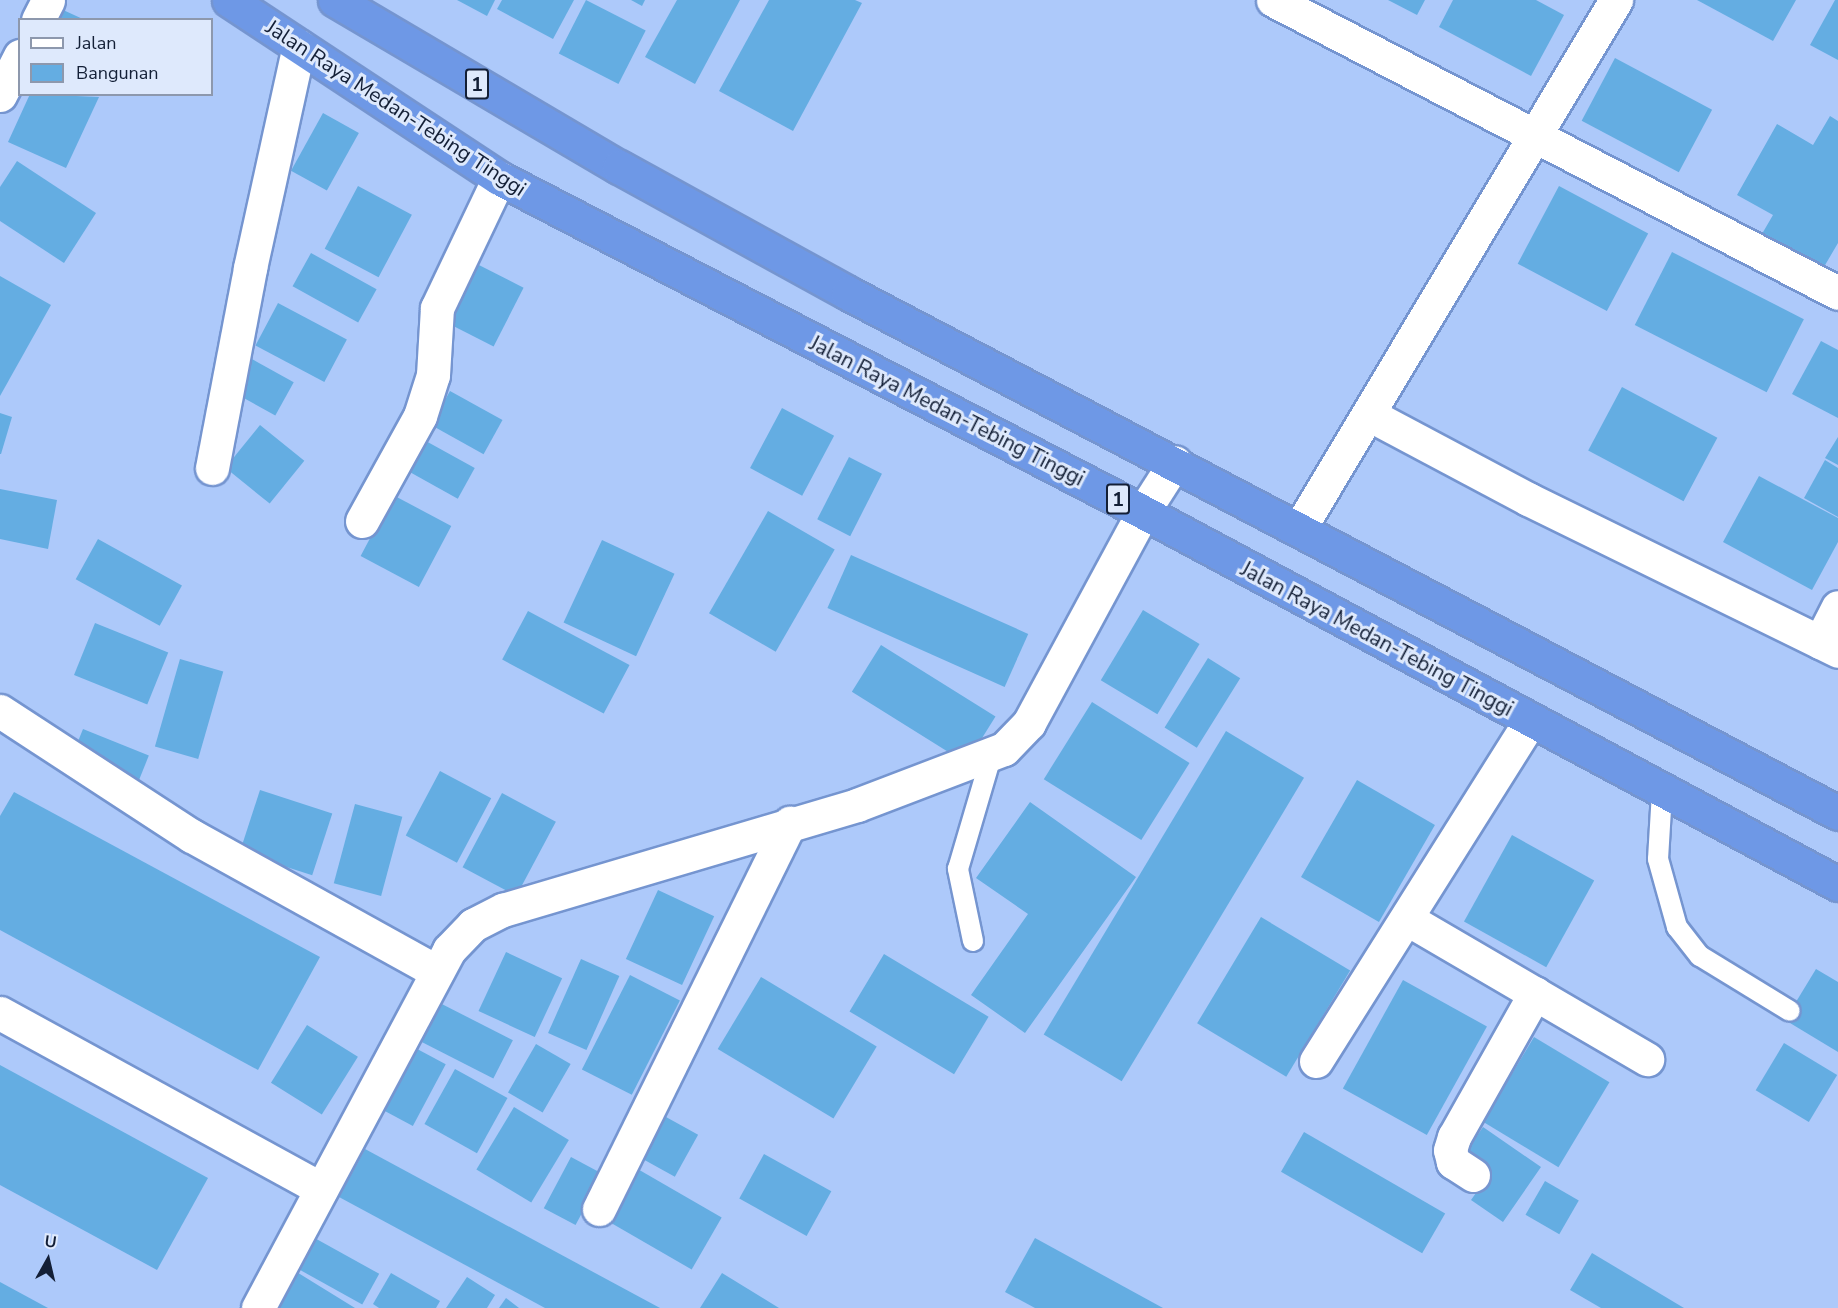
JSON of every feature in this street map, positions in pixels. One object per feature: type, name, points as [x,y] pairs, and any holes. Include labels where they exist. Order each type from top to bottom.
[{"type":"highway","name":"Jalan Raya Medan-Tebing Tinggi","points":[[229,0],[499,178],[1143,512],[1530,722],[1838,884]]},
{"type":"highway","name":"1","points":[[344,2],[619,167],[828,282],[1835,811]]},
{"type":"street","points":[[39,18],[48,0]]},
{"type":"street","points":[[1273,0],[1838,293]]},
{"type":"street","points":[[1299,529],[1370,415],[1533,135],[1616,0]]},
{"type":"street","points":[[212,468],[250,268],[299,46]]},
{"type":"street","points":[[0,94],[18,60]]},
{"type":"street","points":[[362,521],[420,416],[433,375],[437,308],[499,178]]},
{"type":"street","points":[[1370,415],[1528,499],[1829,646],[1838,607]]},
{"type":"street","points":[[258,1308],[449,950],[473,925],[503,910],[857,805],[991,757],[1029,723],[1143,512],[1174,462]]},
{"type":"street","points":[[0,711],[192,836],[437,972]]},
{"type":"street","points":[[1316,1061],[1409,920],[1530,722]]},
{"type":"street","points":[[599,1209],[790,823]]},
{"type":"street","points":[[1409,920],[1647,1059]]},
{"type":"street","points":[[1473,1175],[1453,1162],[1450,1150],[1454,1137],[1535,993]]},
{"type":"street","points":[[0,1012],[321,1189]]},
{"type":"lane","points":[[973,941],[958,869],[991,757]]},
{"type":"lane","points":[[1662,792],[1658,859],[1677,927],[1700,956],[1790,1011]]},
{"type":"building","points":[[457,0],[495,0],[487,16]]},
{"type":"building","points":[[502,0],[574,0],[553,39],[497,9]]},
{"type":"building","points":[[586,0],[646,30],[618,84],[559,53]]},
{"type":"building","points":[[631,0],[645,0],[642,6]]},
{"type":"building","points":[[677,0],[740,0],[695,84],[645,57]]},
{"type":"building","points":[[769,0],[855,0],[862,3],[793,131],[719,91]]},
{"type":"building","points":[[1388,0],[1425,0],[1417,15]]},
{"type":"building","points":[[1453,0],[1536,0],[1564,15],[1531,76],[1439,27]]},
{"type":"building","points":[[1697,0],[1796,0],[1773,41]]},
{"type":"building","points":[[1835,0],[1838,0],[1838,60],[1810,45]]},
{"type":"building","points":[[50,4],[81,18],[43,18]]},
{"type":"building","points":[[1615,58],[1712,110],[1679,172],[1582,121]]},
{"type":"building","points":[[29,96],[99,97],[66,168],[8,142]]},
{"type":"building","points":[[323,113],[359,133],[327,191],[291,171]]},
{"type":"building","points":[[1830,116],[1838,121],[1838,243],[1821,272],[1759,239],[1773,215],[1737,195],[1777,124],[1813,145]]},
{"type":"building","points":[[17,161],[96,213],[64,263],[0,221],[0,187]]},
{"type":"building","points":[[358,186],[412,215],[379,277],[325,249]]},
{"type":"building","points":[[1559,186],[1648,233],[1607,311],[1518,264]]},
{"type":"building","points":[[1672,252],[1804,319],[1767,392],[1635,325]]},
{"type":"building","points":[[311,253],[377,289],[358,323],[293,286]]},
{"type":"building","points":[[471,261],[524,288],[494,347],[441,320]]},
{"type":"building","points":[[0,276],[51,305],[0,396]]},
{"type":"building","points":[[278,303],[347,340],[324,382],[255,345]]},
{"type":"building","points":[[1821,341],[1838,350],[1838,418],[1792,394]]},
{"type":"building","points":[[250,358],[294,382],[275,415],[232,391]]},
{"type":"building","points":[[1622,387],[1717,438],[1684,501],[1588,451]]},
{"type":"building","points":[[450,391],[502,420],[484,454],[431,425]]},
{"type":"building","points":[[782,408],[834,436],[802,496],[750,468]]},
{"type":"building","points":[[0,413],[12,417],[1,454],[0,454]]},
{"type":"building","points":[[260,425],[304,461],[270,504],[225,468]]},
{"type":"building","points":[[1838,437],[1838,465],[1825,458]]},
{"type":"building","points":[[424,440],[475,468],[458,499],[407,471]]},
{"type":"building","points":[[849,457],[882,474],[850,536],[817,519]]},
{"type":"building","points":[[1825,460],[1838,468],[1838,517],[1804,498]]},
{"type":"building","points":[[1759,476],[1838,518],[1838,542],[1812,590],[1723,542]]},
{"type":"building","points":[[0,489],[57,500],[48,549],[0,539]]},
{"type":"building","points":[[393,495],[451,526],[419,587],[361,556]]},
{"type":"building","points":[[768,511],[835,550],[776,652],[709,613]]},
{"type":"building","points":[[98,539],[182,586],[160,626],[76,579]]},
{"type":"building","points":[[602,540],[675,574],[636,656],[564,622]]},
{"type":"building","points":[[851,555],[1028,634],[1005,687],[827,608]]},
{"type":"building","points":[[1143,610],[1200,644],[1157,714],[1101,680]]},
{"type":"building","points":[[528,611],[630,665],[604,714],[502,660]]},
{"type":"building","points":[[95,623],[168,653],[147,705],[74,675]]},
{"type":"building","points":[[881,645],[995,717],[966,763],[852,692]]},
{"type":"building","points":[[1208,658],[1240,678],[1197,748],[1165,728]]},
{"type":"building","points":[[180,659],[223,671],[198,759],[155,746]]},
{"type":"building","points":[[1092,702],[1190,763],[1141,840],[1044,779]]},
{"type":"building","points":[[83,729],[149,756],[139,781],[73,754]]},
{"type":"building","points":[[1226,731],[1304,778],[1122,1081],[1044,1034]]},
{"type":"building","points":[[440,771],[491,798],[457,863],[406,835]]},
{"type":"building","points":[[1357,780],[1435,825],[1379,922],[1301,877]]},
{"type":"building","points":[[260,790],[332,813],[312,875],[240,852]]},
{"type":"building","points":[[14,792],[320,957],[258,1070],[0,930],[0,816]]},
{"type":"building","points":[[502,793],[556,822],[516,896],[463,867]]},
{"type":"building","points":[[1030,802],[1136,877],[1025,1033],[971,995],[1028,914],[976,878]]},
{"type":"building","points":[[355,804],[402,817],[381,896],[334,883]]},
{"type":"building","points":[[1512,835],[1594,881],[1546,967],[1464,922]]},
{"type":"building","points":[[658,890],[714,916],[682,985],[626,959]]},
{"type":"building","points":[[1261,917],[1350,971],[1286,1077],[1197,1023]]},
{"type":"building","points":[[506,952],[562,978],[535,1037],[479,1011]]},
{"type":"building","points":[[884,954],[989,1017],[954,1074],[849,1011]]},
{"type":"building","points":[[581,959],[619,976],[586,1050],[548,1033]]},
{"type":"building","points":[[1816,969],[1838,982],[1838,1052],[1785,1020]]},
{"type":"building","points":[[630,975],[680,1000],[632,1095],[582,1069]]},
{"type":"building","points":[[761,977],[877,1047],[833,1119],[718,1049]]},
{"type":"building","points":[[1403,980],[1487,1027],[1427,1135],[1343,1088]]},
{"type":"building","points":[[430,998],[513,1040],[493,1079],[410,1036]]},
{"type":"building","points":[[307,1025],[358,1057],[322,1114],[271,1083]]},
{"type":"building","points":[[1534,1037],[1609,1082],[1558,1167],[1483,1122]]},
{"type":"building","points":[[406,1043],[446,1064],[413,1126],[373,1105]]},
{"type":"building","points":[[1784,1043],[1837,1075],[1809,1122],[1756,1090]]},
{"type":"building","points":[[536,1044],[571,1064],[543,1112],[508,1092]]},
{"type":"building","points":[[0,1065],[208,1178],[157,1270],[0,1185]]},
{"type":"building","points":[[455,1069],[507,1098],[477,1153],[424,1124]]},
{"type":"building","points":[[514,1107],[569,1140],[531,1203],[476,1170]]},
{"type":"building","points":[[657,1112],[698,1135],[675,1177],[634,1154]]},
{"type":"building","points":[[1483,1127],[1541,1167],[1503,1222],[1471,1200],[1488,1176],[1461,1159]]},
{"type":"building","points":[[1304,1132],[1445,1214],[1422,1253],[1281,1172]]},
{"type":"building","points":[[365,1149],[660,1308],[545,1308],[339,1197]]},
{"type":"building","points":[[764,1154],[831,1191],[807,1236],[739,1199]]},
{"type":"building","points":[[571,1157],[603,1174],[576,1225],[544,1208]]},
{"type":"building","points":[[629,1164],[722,1218],[692,1269],[599,1216]]},
{"type":"building","points":[[1545,1181],[1579,1200],[1559,1234],[1526,1215]]},
{"type":"building","points":[[311,1236],[379,1274],[362,1304],[294,1267]]},
{"type":"building","points":[[1035,1238],[1163,1308],[1035,1308],[1005,1292]]},
{"type":"building","points":[[1592,1253],[1684,1308],[1601,1308],[1570,1290]]},
{"type":"building","points":[[295,1271],[355,1308],[272,1308]]},
{"type":"building","points":[[391,1273],[440,1301],[436,1308],[379,1308],[373,1304]]},
{"type":"building","points":[[722,1273],[779,1308],[700,1308]]},
{"type":"building","points":[[467,1277],[495,1295],[487,1308],[446,1308]]},
{"type":"building","points":[[0,1282],[48,1308],[0,1308]]},
{"type":"building","points":[[506,1298],[519,1308],[499,1308]]}]
